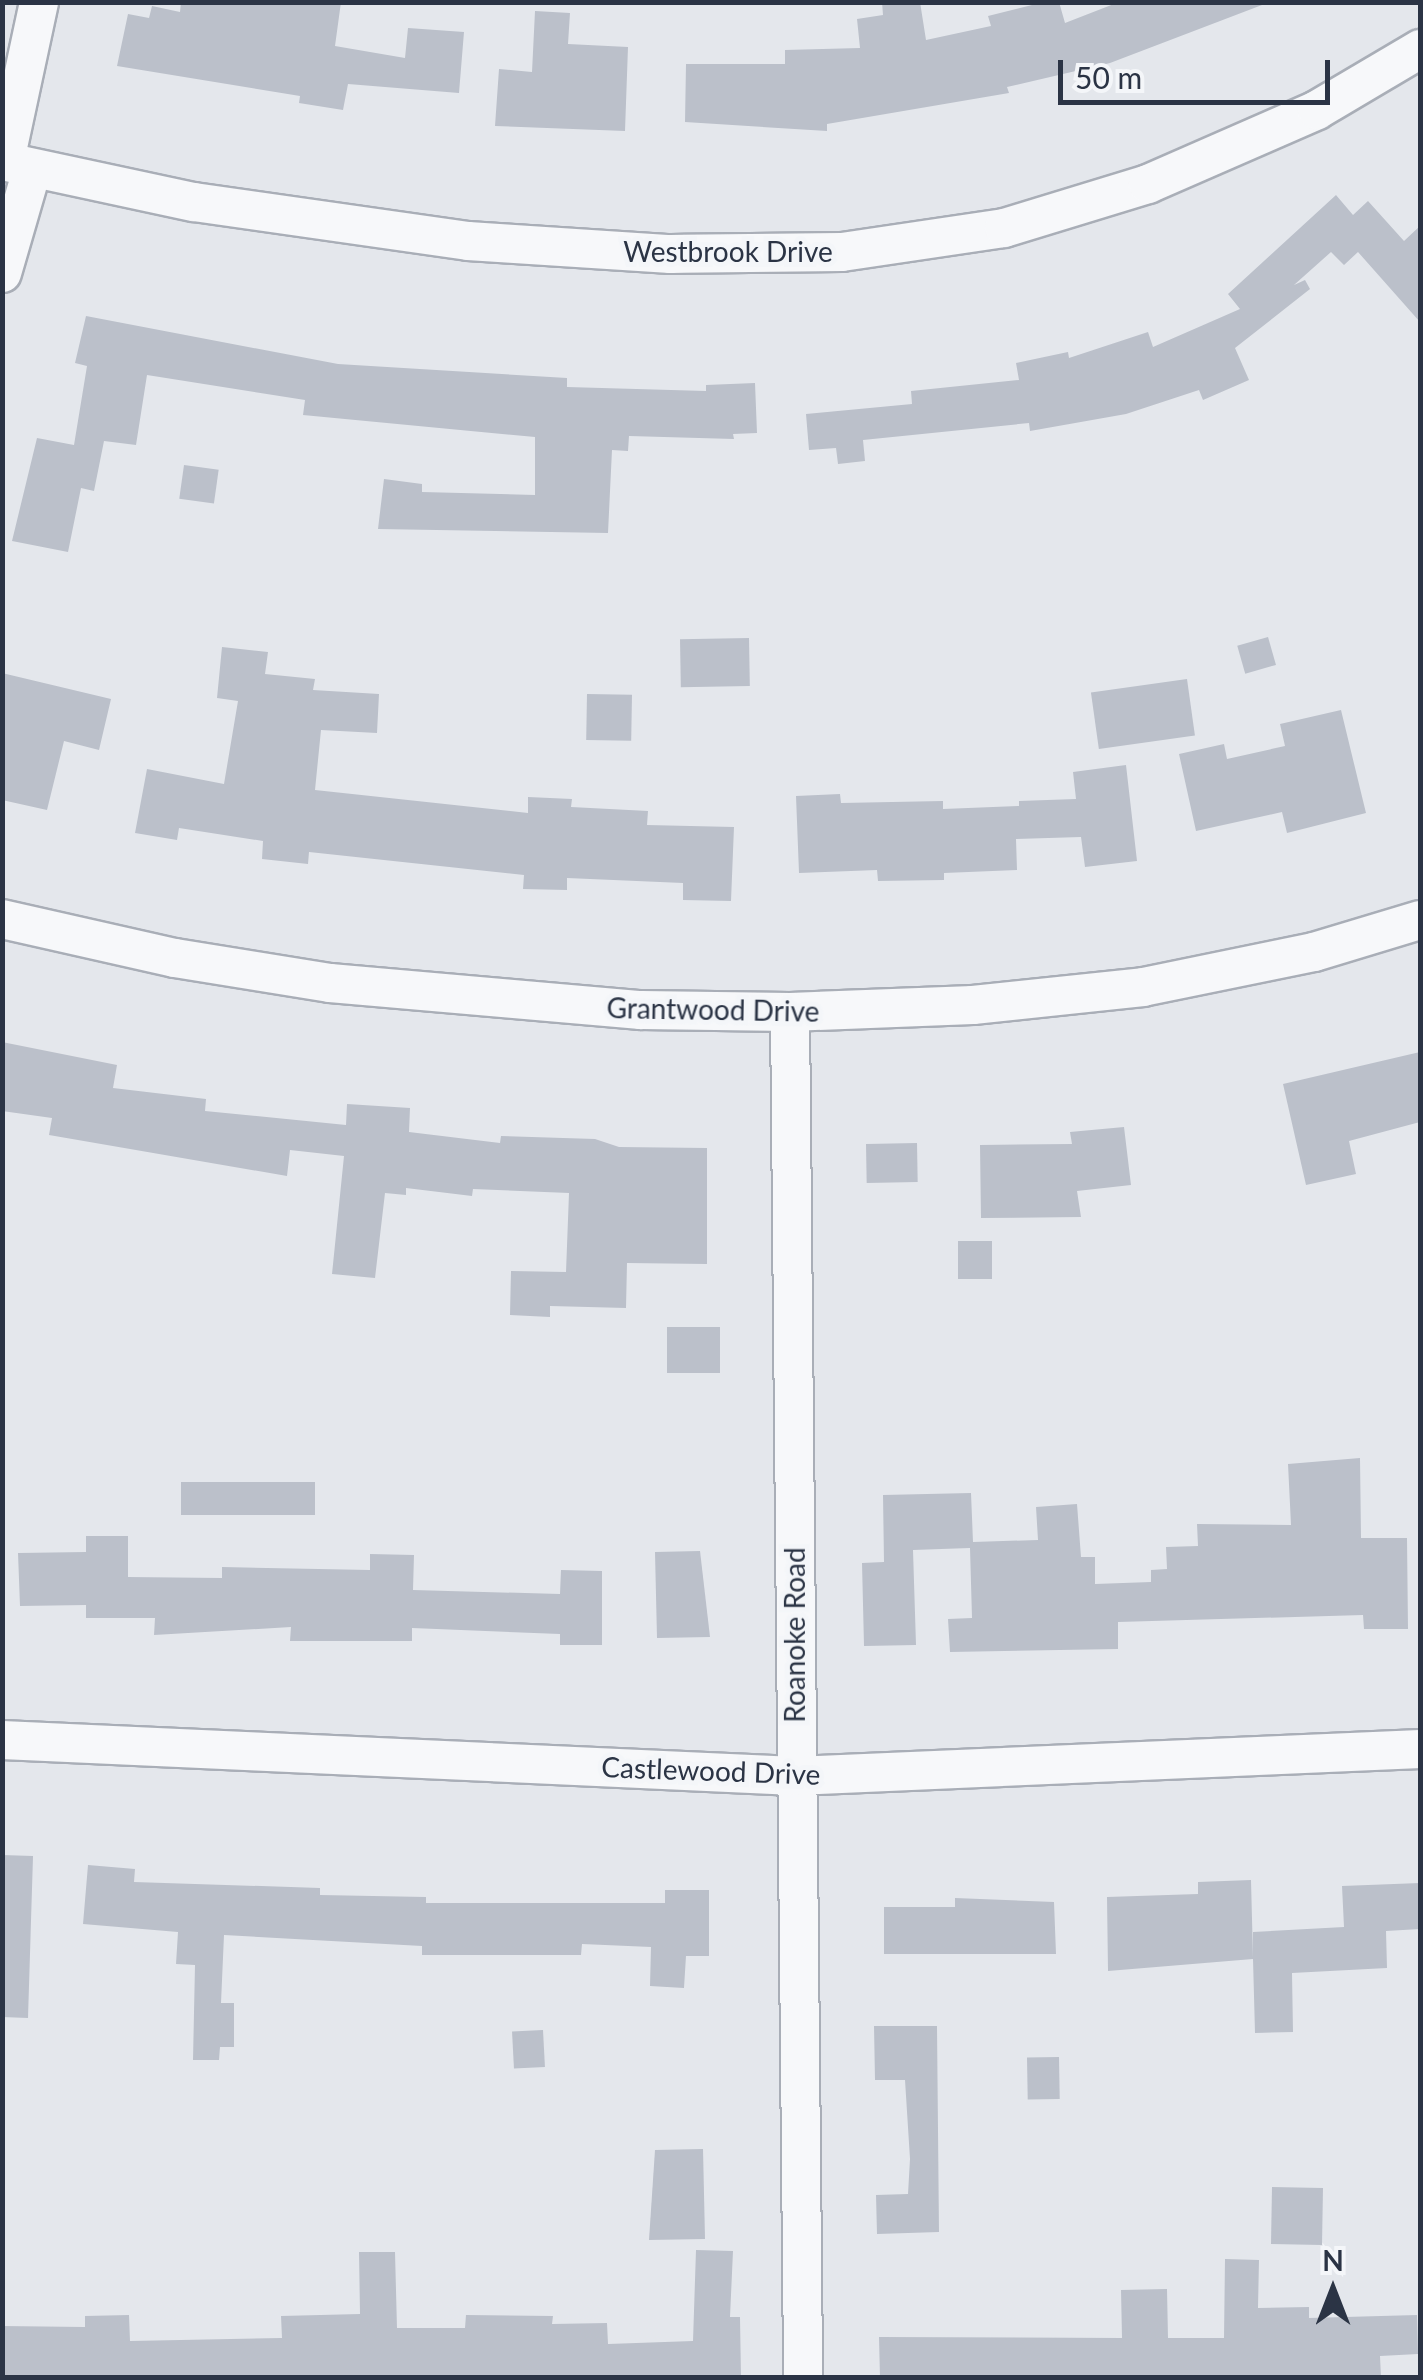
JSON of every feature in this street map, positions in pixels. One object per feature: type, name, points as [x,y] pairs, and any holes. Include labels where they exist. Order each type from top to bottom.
[{"type":"street","points":[[2,273],[13,164],[38,2]]},
{"type":"street","name":"Westbrook Drive","points":[[13,164],[276,216],[468,241],[671,254],[842,252],[1004,228],[1148,184],[1317,110],[1420,50]]},
{"type":"street","name":"Grantwood Drive","points":[[2,919],[175,958],[346,985],[604,1008],[790,1012],[972,1005],[1143,987],[1314,952],[1420,920]]},
{"type":"street","name":"Roanoke Road","points":[[790,1012],[803,2378]]},
{"type":"street","name":"Castlewood Drive","points":[[2,1740],[795,1776],[1420,1749]]},
{"type":"building","points":[[181,2],[341,2],[335,46],[405,58],[408,28],[464,32],[459,93],[348,84],[343,110],[299,103],[300,96],[117,66],[128,14],[149,18],[152,6],[180,12]]},
{"type":"building","points":[[882,2],[920,2],[926,40],[991,26],[988,16],[1044,2],[1059,2],[1065,23],[1119,2],[1262,5],[1110,63],[1007,87],[1009,93],[827,124],[827,131],[685,122],[686,64],[785,64],[785,50],[860,48],[857,19],[883,15]]},
{"type":"building","points":[[535,11],[570,13],[568,44],[628,47],[625,131],[495,126],[499,69],[532,72]]},
{"type":"building","points":[[1336,195],[1353,215],[1368,201],[1404,241],[1420,226],[1420,322],[1358,252],[1344,265],[1331,252],[1294,285],[1305,280],[1310,289],[1235,348],[1249,380],[1203,400],[1199,390],[1126,414],[1030,431],[1029,423],[863,440],[865,461],[838,464],[836,448],[809,450],[806,414],[912,404],[911,391],[1019,380],[1016,363],[1068,352],[1069,358],[1148,332],[1153,347],[1240,309],[1228,294]]},
{"type":"building","points":[[86,316],[338,364],[567,378],[567,387],[706,391],[706,385],[755,383],[757,433],[733,434],[734,439],[629,436],[628,451],[612,450],[608,533],[378,529],[384,479],[422,484],[422,492],[535,495],[535,437],[303,415],[305,400],[147,375],[136,445],[104,441],[94,491],[81,488],[68,552],[12,541],[37,438],[74,445],[87,366],[75,363]]},
{"type":"building","points":[[184,465],[219,470],[214,504],[179,499]]},
{"type":"building","points":[[1268,637],[1276,665],[1245,674],[1237,646]]},
{"type":"building","points":[[749,638],[750,686],[681,687],[680,639]]},
{"type":"building","points":[[222,647],[268,652],[265,674],[315,679],[313,690],[379,694],[377,733],[321,730],[315,790],[528,813],[528,797],[572,799],[571,807],[648,811],[647,825],[734,827],[731,901],[683,900],[683,883],[567,878],[567,890],[523,889],[524,875],[309,852],[308,864],[262,859],[263,841],[179,828],[177,840],[135,833],[147,769],[224,784],[238,701],[217,698]]},
{"type":"building","points":[[2,673],[111,699],[99,750],[64,741],[47,810],[2,800]]},
{"type":"building","points":[[1187,679],[1195,735],[1099,749],[1091,692]]},
{"type":"building","points":[[587,694],[632,695],[631,741],[586,740]]},
{"type":"building","points":[[1341,710],[1366,813],[1287,833],[1282,812],[1196,831],[1179,754],[1224,744],[1227,759],[1285,746],[1280,724]]},
{"type":"building","points":[[1126,765],[1137,861],[1085,867],[1081,837],[1016,839],[1017,870],[944,873],[944,880],[878,881],[877,870],[799,873],[796,796],[840,794],[841,803],[943,801],[943,809],[1019,806],[1019,801],[1076,799],[1073,772]]},
{"type":"building","points":[[2,1042],[117,1065],[113,1088],[206,1099],[205,1111],[346,1125],[347,1104],[410,1108],[409,1132],[500,1143],[501,1136],[595,1139],[619,1147],[707,1148],[707,1264],[627,1263],[626,1308],[550,1306],[550,1317],[510,1315],[511,1271],[566,1272],[569,1193],[473,1189],[472,1196],[406,1188],[406,1195],[385,1193],[375,1278],[332,1274],[344,1156],[290,1150],[287,1176],[49,1135],[52,1118],[2,1111]]},
{"type":"building","points":[[1420,1052],[1420,1122],[1349,1141],[1356,1174],[1306,1185],[1283,1084]]},
{"type":"building","points":[[1124,1127],[1131,1185],[1077,1191],[1081,1217],[981,1218],[980,1145],[1072,1144],[1070,1132]]},
{"type":"building","points":[[917,1143],[918,1182],[867,1183],[866,1144]]},
{"type":"building","points":[[958,1241],[992,1241],[992,1279],[958,1279]]},
{"type":"building","points":[[667,1327],[720,1327],[720,1373],[667,1373]]},
{"type":"building","points":[[1360,1458],[1361,1538],[1407,1538],[1408,1629],[1364,1629],[1363,1615],[1118,1622],[1118,1649],[950,1652],[948,1619],[972,1618],[970,1548],[913,1550],[916,1645],[864,1646],[862,1563],[884,1562],[883,1495],[971,1493],[973,1542],[1038,1540],[1036,1507],[1077,1504],[1081,1557],[1095,1557],[1095,1584],[1151,1582],[1151,1570],[1167,1569],[1166,1547],[1198,1546],[1197,1524],[1291,1525],[1288,1464]]},
{"type":"building","points":[[181,1482],[315,1482],[315,1515],[181,1515]]},
{"type":"building","points":[[86,1536],[128,1536],[128,1577],[222,1578],[222,1567],[370,1570],[370,1554],[414,1555],[413,1590],[560,1594],[561,1570],[602,1571],[602,1645],[560,1645],[560,1634],[412,1628],[412,1641],[290,1641],[291,1627],[154,1635],[155,1618],[86,1618],[86,1605],[20,1606],[18,1553],[86,1552]]},
{"type":"building","points":[[700,1551],[710,1637],[657,1638],[655,1552]]},
{"type":"building","points":[[2,1855],[33,1856],[28,2018],[2,2017]]},
{"type":"building","points":[[88,1865],[135,1869],[134,1882],[320,1888],[320,1895],[426,1897],[426,1903],[665,1903],[665,1890],[709,1890],[709,1956],[686,1956],[684,1988],[650,1986],[651,1947],[582,1944],[581,1955],[422,1955],[422,1946],[224,1935],[221,2003],[234,2003],[234,2047],[220,2047],[219,2060],[193,2060],[195,1965],[176,1964],[178,1932],[83,1924]]},
{"type":"building","points":[[1251,1880],[1253,1958],[1253,1932],[1344,1927],[1342,1886],[1420,1883],[1420,1929],[1386,1931],[1387,1968],[1292,1973],[1293,2032],[1255,2033],[1253,1959],[1108,1971],[1107,1897],[1198,1894],[1198,1882]]},
{"type":"building","points":[[955,1898],[1054,1902],[1056,1954],[884,1954],[884,1907],[955,1907]]},
{"type":"building","points":[[874,2026],[937,2026],[939,2232],[877,2234],[876,2195],[908,2194],[910,2159],[905,2080],[875,2080]]},
{"type":"building","points":[[543,2030],[545,2067],[514,2069],[512,2032]]},
{"type":"building","points":[[1059,2057],[1060,2099],[1028,2100],[1027,2058]]},
{"type":"building","points":[[703,2149],[705,2239],[649,2240],[655,2150]]},
{"type":"building","points":[[1272,2187],[1323,2188],[1322,2245],[1271,2244]]},
{"type":"building","points":[[696,2250],[733,2251],[730,2317],[740,2317],[741,2378],[2,2378],[2,2326],[85,2327],[85,2316],[129,2315],[130,2341],[282,2338],[281,2316],[360,2314],[359,2252],[395,2252],[397,2328],[465,2328],[466,2315],[553,2316],[552,2324],[607,2323],[608,2344],[693,2341]]},
{"type":"building","points":[[1225,2259],[1259,2260],[1258,2308],[1309,2307],[1309,2318],[1417,2315],[1418,2354],[1380,2356],[1381,2378],[880,2378],[879,2337],[1122,2338],[1121,2290],[1167,2289],[1168,2338],[1224,2338]]}]
